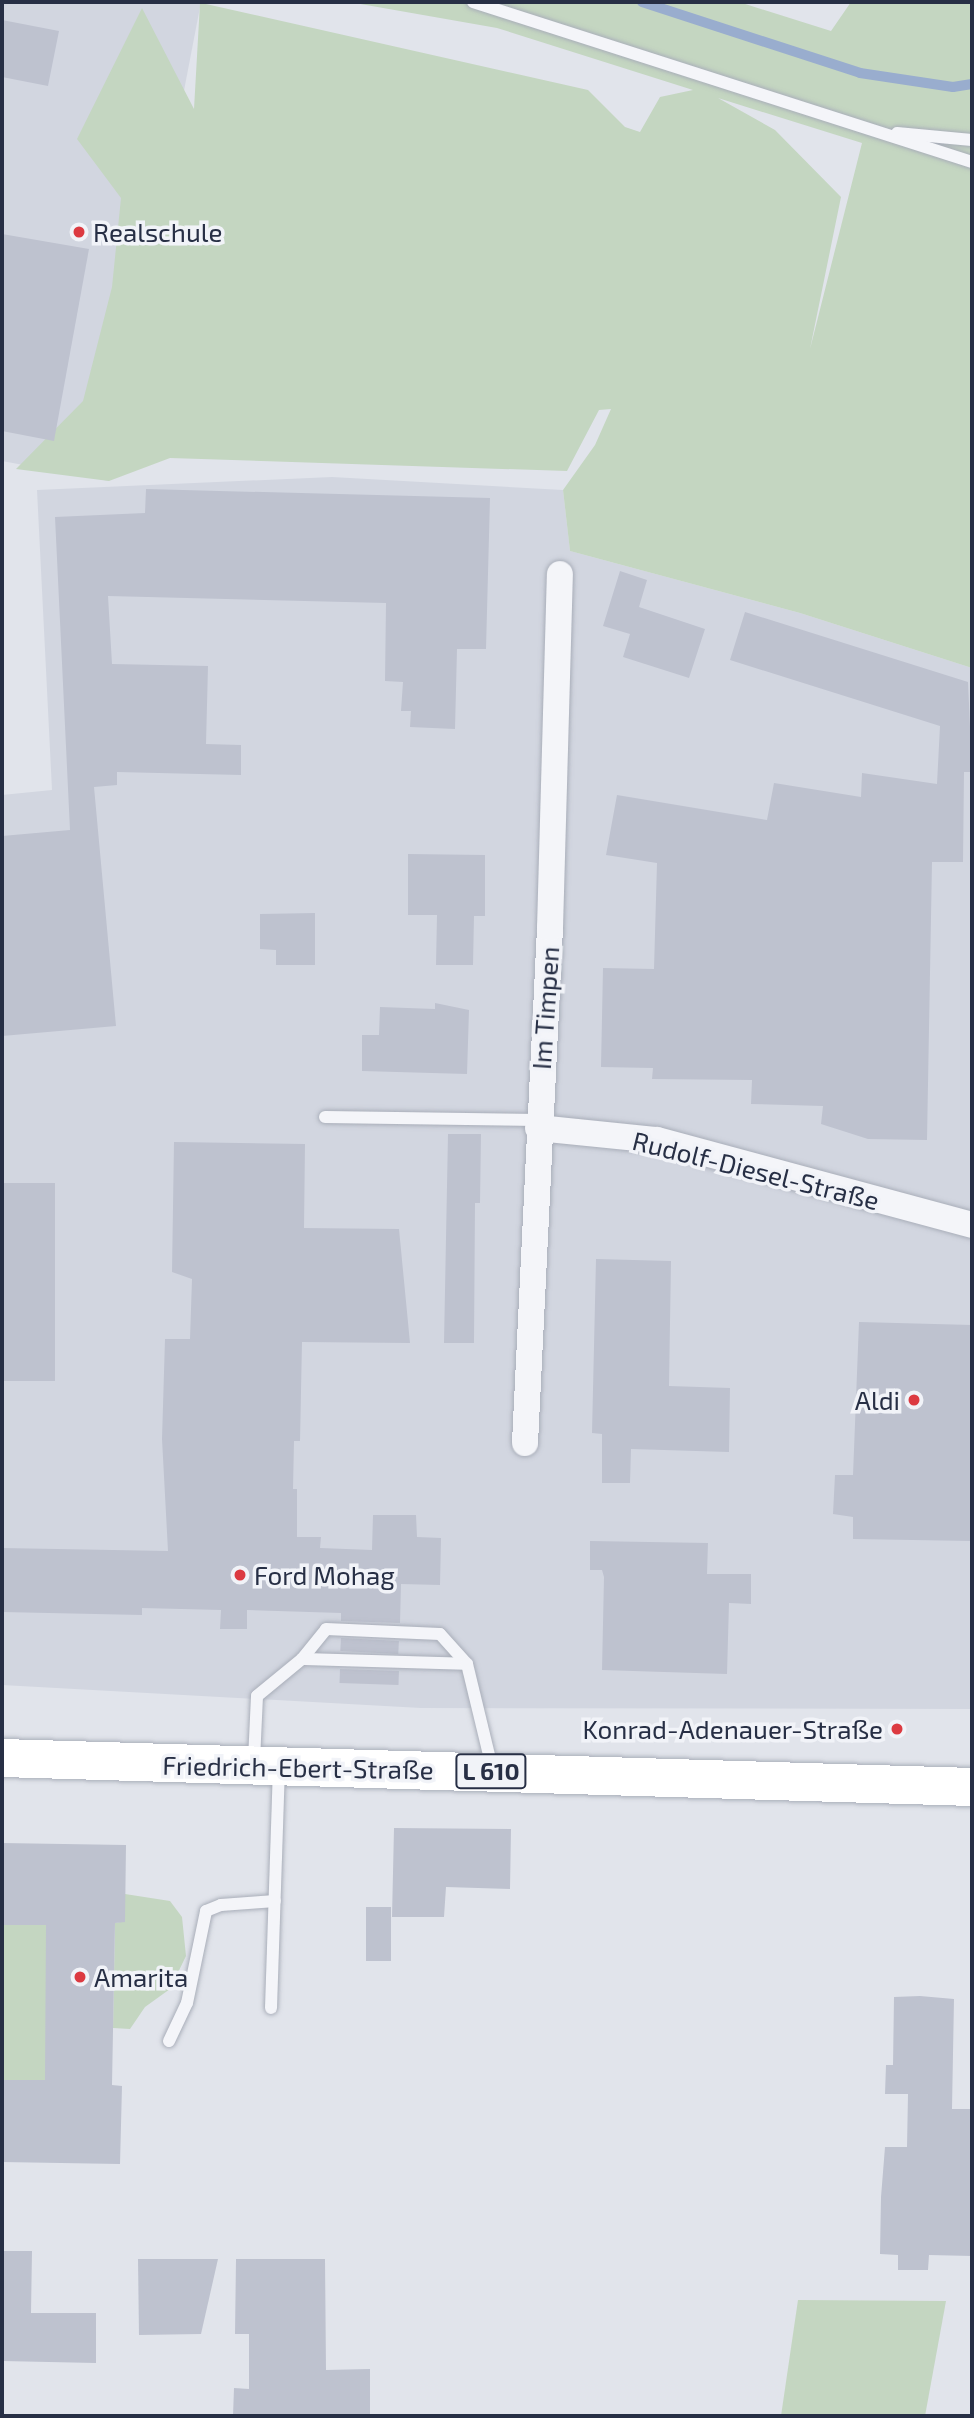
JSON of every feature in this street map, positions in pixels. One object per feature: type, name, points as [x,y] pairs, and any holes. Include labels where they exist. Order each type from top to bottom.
[{"type":"main road","name":"Friedrich-Ebert-Straße","points":[[2,1758],[266,1768],[492,1771],[972,1787]]},
{"type":"street","name":"Im Timpen","points":[[525,1443],[538,1124],[550,928],[559,574]]},
{"type":"street","name":"Rudolf-Diesel-Straße","points":[[538,1124],[657,1140],[972,1224]]},
{"type":"lane","points":[[473,2],[865,130],[972,162]]},
{"type":"lane","points":[[865,130],[972,140]]},
{"type":"lane","points":[[325,1117],[538,1124]]},
{"type":"lane","points":[[271,2008],[275,1901],[266,1768],[257,1696],[302,1659],[326,1629],[439,1634],[467,1664],[492,1771]]},
{"type":"lane","points":[[302,1659],[467,1664]]},
{"type":"lane","points":[[169,2041],[187,2003],[206,1911],[220,1905],[275,1901]]},
{"type":"shaded area","name":"Realschule","points":[[2,2],[201,2],[109,481],[2,461]]},
{"type":"shaded area","points":[[332,477],[563,490],[570,551],[800,613],[972,668],[972,1709],[421,1708],[2,1685],[2,795],[52,790],[37,490]]},
{"type":"green space","points":[[197,2],[588,90],[625,127],[640,132],[660,97],[693,90],[497,28],[349,2],[739,2],[831,31],[851,2],[972,2],[972,668],[800,613],[570,551],[563,490],[595,445],[611,409],[599,410],[567,471],[170,458],[109,481],[16,469],[83,401],[112,287],[121,198],[77,139],[142,8],[194,109],[200,3]],"holes":[[[718,98],[862,143],[810,349],[841,197],[775,130]]]},
{"type":"green space","points":[[125,1894],[170,1901],[182,1917],[186,1956],[170,1989],[145,2007],[130,2029],[113,2028],[115,1923],[125,1921]]},
{"type":"green space","points":[[2,1925],[46,1925],[46,2080],[2,2080]]},
{"type":"green space","points":[[798,2300],[946,2301],[925,2416],[781,2416]]},
{"type":"building","points":[[2,20],[59,31],[48,86],[2,77]]},
{"type":"building","points":[[2,234],[89,249],[54,441],[2,431]]},
{"type":"building","points":[[146,489],[490,498],[486,649],[457,649],[455,729],[410,727],[411,711],[401,711],[403,682],[385,681],[386,603],[108,596],[112,664],[208,666],[206,744],[241,745],[241,775],[117,772],[117,785],[94,787],[116,1026],[2,1036],[2,836],[70,830],[55,517],[145,513]]},
{"type":"building","points":[[620,571],[647,580],[639,607],[705,629],[689,678],[623,657],[630,634],[603,626]]},
{"type":"building","points":[[745,612],[968,682],[972,772],[964,772],[963,862],[932,862],[927,1140],[868,1139],[821,1124],[823,1106],[751,1104],[752,1080],[652,1079],[653,1068],[601,1067],[603,968],[654,969],[657,863],[606,855],[617,795],[767,820],[774,783],[861,797],[862,773],[937,784],[940,726],[730,660]]},
{"type":"building","points":[[408,854],[485,855],[485,916],[474,916],[473,965],[436,965],[437,915],[408,915]]},
{"type":"building","points":[[315,913],[315,965],[276,965],[276,950],[260,949],[260,914]]},
{"type":"building","points":[[435,1003],[469,1010],[467,1074],[362,1071],[362,1035],[379,1035],[380,1007],[435,1009]]},
{"type":"building","points":[[448,1134],[481,1134],[480,1203],[475,1203],[474,1343],[444,1343]]},
{"type":"building","points":[[174,1142],[305,1144],[304,1228],[399,1229],[410,1343],[302,1342],[300,1441],[294,1441],[293,1489],[297,1489],[297,1537],[321,1537],[320,1548],[372,1550],[373,1515],[416,1515],[417,1537],[441,1538],[440,1585],[401,1584],[400,1623],[341,1621],[341,1613],[247,1610],[247,1629],[220,1629],[221,1610],[142,1608],[142,1615],[2,1612],[2,1548],[168,1551],[162,1439],[165,1339],[190,1339],[192,1279],[172,1272]]},
{"type":"building","points":[[2,1183],[55,1183],[55,1381],[2,1381]]},
{"type":"building","points":[[596,1259],[671,1261],[669,1386],[730,1388],[729,1452],[631,1449],[630,1483],[602,1483],[602,1434],[592,1433]]},
{"type":"building","name":"Aldi","points":[[859,1322],[972,1325],[972,1541],[853,1539],[853,1517],[833,1514],[835,1475],[853,1475]]},
{"type":"building","points":[[590,1541],[708,1543],[707,1574],[751,1574],[751,1604],[729,1603],[727,1674],[602,1670],[604,1577],[602,1570],[590,1570]]},
{"type":"building","points":[[341,1638],[399,1641],[398,1654],[340,1651]]},
{"type":"building","points":[[340,1669],[399,1671],[398,1685],[340,1683]]},
{"type":"building","points":[[394,1828],[511,1829],[510,1889],[446,1887],[444,1917],[392,1917]]},
{"type":"building","name":"Amarita","points":[[2,1843],[126,1845],[125,1922],[115,1923],[112,2085],[122,2086],[120,2164],[2,2162],[2,2080],[45,2080],[46,1925],[2,1925]]},
{"type":"building","points":[[366,1907],[391,1907],[391,1961],[366,1961]]},
{"type":"building","points":[[894,1997],[954,1999],[952,2109],[972,2109],[972,2256],[929,2255],[928,2270],[898,2270],[898,2255],[880,2254],[881,2197],[885,2147],[907,2147],[908,2094],[885,2094],[886,2065],[893,2065]]},
{"type":"building","points":[[2,2251],[32,2251],[31,2313],[96,2313],[96,2363],[2,2361]]},
{"type":"building","points":[[138,2259],[218,2259],[201,2334],[139,2335]]},
{"type":"building","points":[[236,2259],[325,2259],[326,2370],[370,2369],[370,2416],[233,2416],[234,2388],[249,2389],[249,2334],[235,2334]]},
{"type":"waterway","points":[[642,2],[860,73],[953,87],[972,84]]},
{"type":"place","name":"Realschule","points":[[79,232]]},
{"type":"place","name":"Aldi","points":[[914,1400]]},
{"type":"place","name":"Ford Mohag","points":[[240,1575]]},
{"type":"place","name":"Konrad-Adenauer-Straße","points":[[897,1729]]},
{"type":"place","name":"Amarita","points":[[80,1977]]}]
